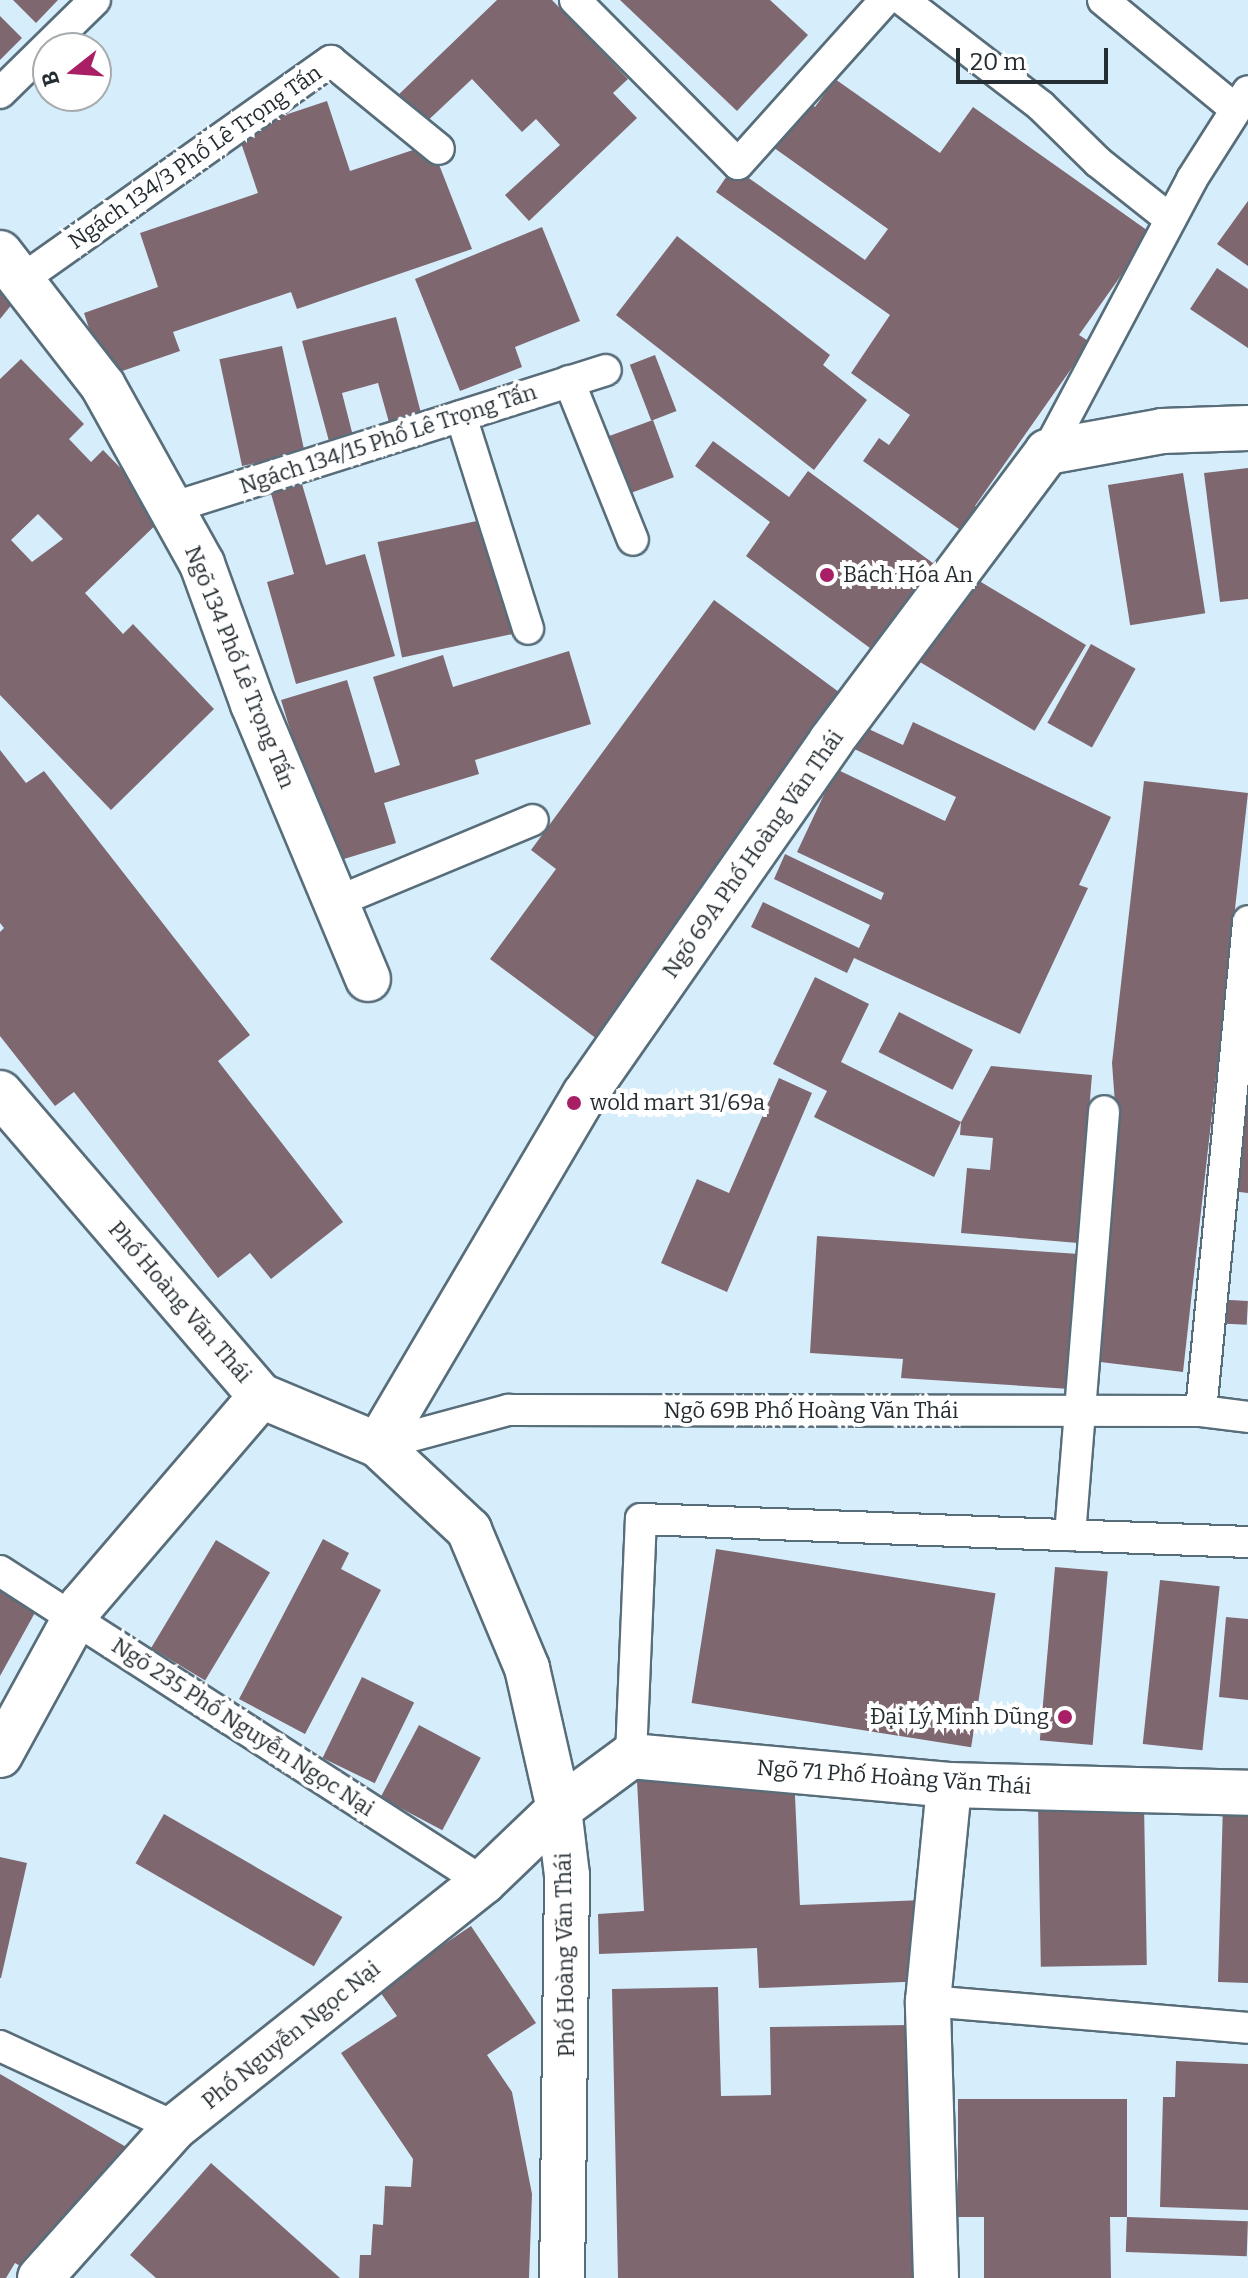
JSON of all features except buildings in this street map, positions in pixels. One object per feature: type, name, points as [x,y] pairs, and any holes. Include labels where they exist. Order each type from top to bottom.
[{"type":"street","name":"Ngõ 134 Phố Lê Trọng Tấn","points":[[12,266],[103,386],[202,564],[368,979]]},
{"type":"street","points":[[1047,452],[1162,431],[1248,428]]},
{"type":"street","name":"Ngõ 69A Phố Hoàng Văn Thái","points":[[378,1445],[585,1094],[831,741],[1047,452]]},
{"type":"street","name":"Phố Hoàng Văn Thái","points":[[0,1093],[261,1396],[378,1445],[469,1530],[527,1668],[559,1809],[567,1875],[570,1974],[562,2278]]},
{"type":"street","points":[[0,1755],[74,1617],[261,1396]]},
{"type":"street","points":[[559,1809],[631,1756]]},
{"type":"street","name":"Ngõ 71 Phố Hoàng Văn Thái","points":[[631,1756],[949,1785],[1248,1793]]},
{"type":"street","points":[[936,2278],[928,2001],[949,1785]]},
{"type":"street","name":"Phố Nguyễn Ngọc Nại","points":[[40,2278],[175,2127],[483,1882],[559,1809]]},
{"type":"lane","points":[[0,93],[95,0]]},
{"type":"lane","points":[[575,0],[738,164],[885,0]]},
{"type":"lane","points":[[903,0],[1041,106],[1098,162],[1170,219]]},
{"type":"lane","points":[[1047,452],[1170,219],[1242,100],[1103,0]]},
{"type":"lane","name":"Ngách 134/3 Phố Lê Trọng Tấn","points":[[12,266],[331,61],[439,149]]},
{"type":"lane","name":"Ngách 134/15 Phố Lê Trọng Tấn","points":[[171,508],[606,370]]},
{"type":"lane","points":[[569,381],[633,540]]},
{"type":"lane","points":[[461,416],[528,629]]},
{"type":"lane","points":[[336,902],[533,820]]},
{"type":"lane","points":[[1201,1411],[1248,921]]},
{"type":"lane","points":[[1070,1535],[1104,1111]]},
{"type":"lane","name":"Ngõ 69B Phố Hoàng Văn Thái","points":[[378,1445],[508,1410],[1201,1411],[1248,1417]]},
{"type":"lane","points":[[631,1756],[641,1519],[1248,1542]]},
{"type":"lane","name":"Ngõ 235 Phố Nguyễn Ngọc Nại","points":[[1,1572],[483,1882]]},
{"type":"lane","points":[[928,2001],[1248,2028]]},
{"type":"lane","points":[[0,2046],[175,2127]]},
{"type":"place","name":"Bách Hóa An","points":[[827,575]]},
{"type":"place","name":"wold mart 31/69a","points":[[574,1103]]},
{"type":"place","name":"Đại Lý Minh Dũng","points":[[1065,1717]]}]
